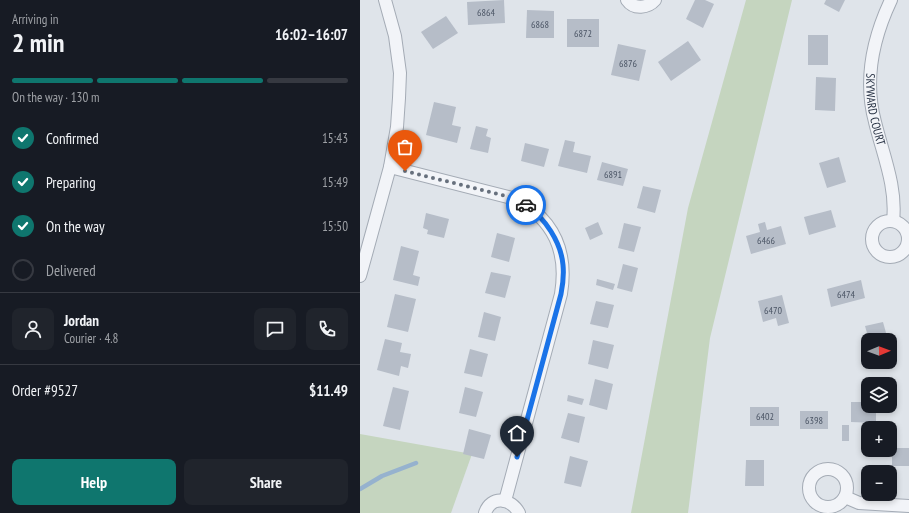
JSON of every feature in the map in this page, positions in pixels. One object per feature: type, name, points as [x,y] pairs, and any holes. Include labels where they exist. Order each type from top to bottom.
[{"type":"street","points":[[360,276],[390,167],[400,98],[400,73],[395,36],[385,0]]},
{"type":"street","points":[[627,0],[635,6],[644,7],[652,4],[655,0]]},
{"type":"street","name":"SKYWARD COURT","points":[[891,0],[876,38],[871,61],[870,82],[874,120],[893,189],[895,210],[893,221]]},
{"type":"street","points":[[390,167],[516,199],[539,214],[547,225],[560,251],[564,278],[561,294],[505,501]]},
{"type":"street","points":[[845,497],[860,503],[909,506]]},
{"type":"street","points":[[485,513],[489,505],[496,501],[511,503],[516,507],[519,513]]},
{"type":"green space","points":[[746,0],[792,0],[710,338],[688,513],[631,513],[688,208]]},
{"type":"green space","points":[[360,434],[472,454],[451,513],[360,513]]},
{"type":"building","points":[[504,0],[505,23],[468,25],[467,2]]},
{"type":"building","points":[[695,0],[705,0],[714,4],[703,28],[686,19]]},
{"type":"building","points":[[826,0],[845,0],[839,12],[824,4]]},
{"type":"building","points":[[527,10],[554,11],[554,38],[526,38]]},
{"type":"building","points":[[446,16],[458,33],[433,49],[421,32]]},
{"type":"building","points":[[567,19],[599,19],[599,47],[567,47]]},
{"type":"building","points":[[808,35],[828,35],[828,65],[808,65]]},
{"type":"building","points":[[688,41],[701,60],[671,81],[658,62]]},
{"type":"building","points":[[618,44],[646,50],[639,81],[611,75]]},
{"type":"building","points":[[816,77],[836,78],[835,111],[815,110]]},
{"type":"building","points":[[434,102],[456,107],[452,125],[461,127],[457,143],[426,135]]},
{"type":"building","points":[[476,126],[488,129],[486,136],[491,138],[488,153],[470,149]]},
{"type":"building","points":[[565,140],[575,142],[573,152],[591,156],[587,173],[558,166]]},
{"type":"building","points":[[525,143],[549,149],[544,167],[521,161]]},
{"type":"building","points":[[839,157],[846,182],[827,188],[819,163]]},
{"type":"building","points":[[602,162],[628,169],[623,186],[597,180]]},
{"type":"building","points":[[643,186],[661,190],[655,213],[637,208]]},
{"type":"building","points":[[831,210],[836,227],[809,235],[804,217]]},
{"type":"building","points":[[426,213],[449,219],[444,238],[427,234],[428,230],[423,228]]},
{"type":"building","points":[[598,222],[603,234],[590,240],[585,228]]},
{"type":"building","points":[[765,222],[767,230],[781,226],[786,244],[751,254],[746,236],[760,232],[758,224]]},
{"type":"building","points":[[624,223],[641,227],[634,252],[618,248]]},
{"type":"building","points":[[497,233],[515,238],[509,262],[491,257]]},
{"type":"building","points":[[401,246],[419,251],[413,275],[420,277],[418,286],[393,280]]},
{"type":"building","points":[[623,264],[638,268],[632,292],[617,288]]},
{"type":"building","points":[[491,272],[511,276],[505,298],[485,293]]},
{"type":"building","points":[[597,279],[615,284],[613,290],[596,285]]},
{"type":"building","points":[[861,280],[865,298],[831,307],[827,289]]},
{"type":"building","points":[[395,294],[416,299],[408,332],[387,327]]},
{"type":"building","points":[[782,295],[789,323],[778,326],[776,318],[763,322],[758,301]]},
{"type":"building","points":[[596,301],[614,305],[608,328],[590,324]]},
{"type":"building","points":[[484,312],[501,317],[495,341],[478,337]]},
{"type":"building","points":[[883,322],[886,333],[867,333],[865,326]]},
{"type":"building","points":[[385,339],[402,343],[400,352],[411,354],[408,368],[401,366],[399,376],[377,370]]},
{"type":"building","points":[[593,340],[614,345],[608,369],[588,364]]},
{"type":"building","points":[[470,349],[488,354],[482,377],[464,373]]},
{"type":"building","points":[[595,379],[613,384],[607,410],[589,405]]},
{"type":"building","points":[[393,387],[409,391],[400,430],[383,426]]},
{"type":"building","points":[[465,387],[483,392],[476,417],[459,413]]},
{"type":"building","points":[[568,395],[584,399],[582,405],[567,401]]},
{"type":"building","points":[[851,402],[861,402],[861,413],[876,413],[876,421],[851,422]]},
{"type":"building","points":[[750,407],[779,407],[779,426],[750,426]]},
{"type":"building","points":[[800,411],[828,411],[828,429],[800,429]]},
{"type":"building","points":[[568,413],[585,417],[579,443],[561,438]]},
{"type":"building","points":[[842,425],[849,425],[849,441],[842,441]]},
{"type":"building","points":[[469,429],[491,435],[484,459],[463,454]]},
{"type":"building","points":[[897,448],[909,448],[909,466],[892,465],[892,457],[897,457]]},
{"type":"building","points":[[570,456],[588,461],[581,487],[564,483]]},
{"type":"building","points":[[746,460],[764,460],[764,486],[745,486]]},
{"type":"waterway","points":[[360,489],[382,476],[416,463]]},
{"type":"way so far","points":[[405,171],[516,199],[526,205]]},
{"type":"route","points":[[517,457],[564,278],[560,251],[554,238],[539,214],[526,205]]}]
